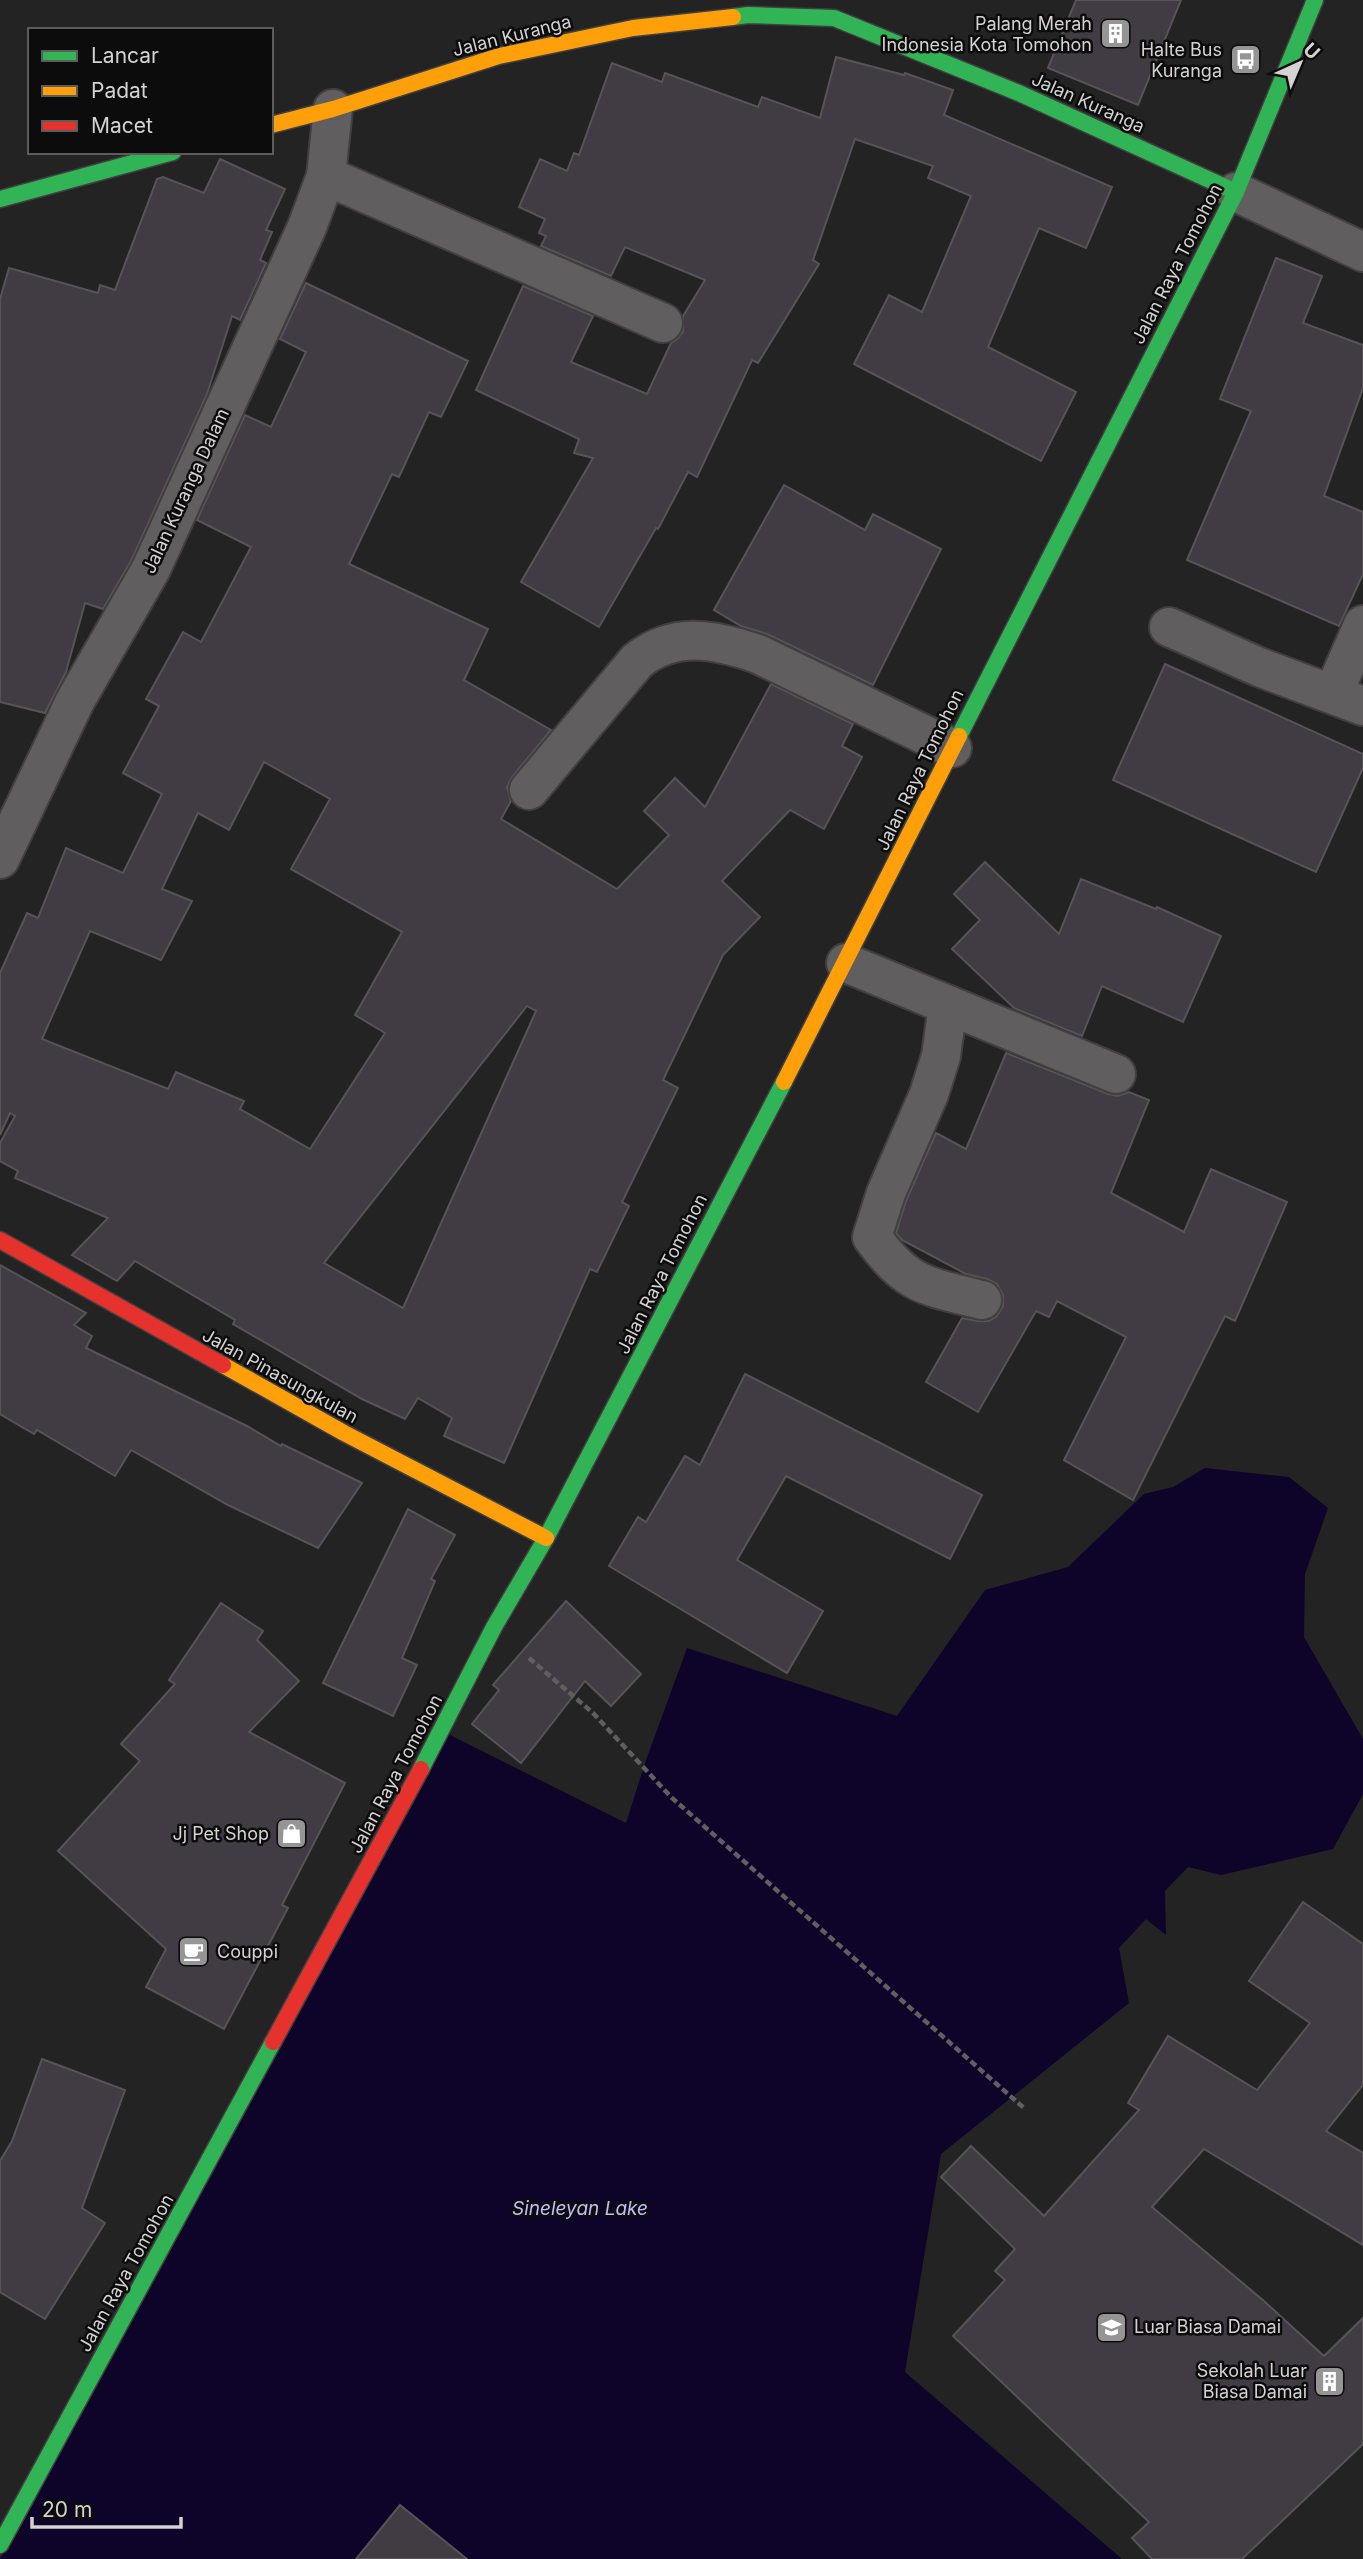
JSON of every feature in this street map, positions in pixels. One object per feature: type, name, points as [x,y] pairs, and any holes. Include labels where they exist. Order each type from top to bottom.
[{"type":"main road","name":"Jalan Raya Tomohon","points":[[0,2545],[435,1743],[494,1627],[546,1538],[846,963],[952,748],[1236,192],[1315,0]]},
{"type":"main road","name":"Jalan Kuranga","points":[[273,124],[332,109],[499,56],[633,28],[748,15],[836,9],[1236,192]]},
{"type":"main road","points":[[0,199],[166,154]]},
{"type":"main road","name":"Jalan Pinasungkulan","points":[[0,1240],[344,1433],[546,1538]]},
{"type":"street","name":"Jalan Kuranga Dalam","points":[[0,859],[75,701],[151,569],[307,227],[326,176],[332,109]]},
{"type":"street","points":[[326,176],[663,323]]},
{"type":"street","points":[[1236,192],[1363,251]]},
{"type":"street","points":[[1169,626],[1259,667],[1348,700],[1363,625]]},
{"type":"street","points":[[529,790],[637,662],[652,650],[681,641],[710,642],[758,654],[952,748]]},
{"type":"street","points":[[846,963],[1116,1074]]},
{"type":"street","points":[[948,1004],[941,1056],[929,1094],[886,1193],[872,1237],[890,1262],[921,1285],[982,1300]]},
{"type":"path","points":[[494,1627],[593,1713],[671,1797],[1025,2109]]},
{"type":"water","name":"Sineleyan Lake","points":[[1205,1468],[1289,1477],[1328,1508],[1305,1574],[1304,1637],[1363,1739],[1363,1794],[1333,1849],[1221,1875],[1188,1867],[1165,1891],[1166,1935],[1146,1919],[1119,1948],[1129,2003],[941,2154],[905,2372],[1122,2559],[0,2559],[442,1731],[626,1823],[687,1648],[897,1716],[985,1590],[1068,1567],[1144,1494],[1173,1487]]},
{"type":"building","name":"Palang Merah Indonesia Kota Tomohon","points":[[1076,0],[1181,0],[1138,105],[1048,68]]},
{"type":"building","points":[[836,57],[904,75],[905,73],[953,90],[944,115],[1112,187],[1086,248],[1039,228],[988,347],[1076,392],[1041,461],[854,364],[889,295],[922,312],[971,196],[928,178],[933,166],[855,139],[813,260],[819,264],[758,363],[752,360],[697,477],[688,472],[658,529],[656,528],[599,627],[521,582],[593,458],[574,453],[579,439],[476,390],[523,286],[593,316],[571,362],[647,394],[671,343],[683,332],[683,316],[705,280],[625,247],[611,276],[541,246],[546,236],[539,233],[545,219],[519,207],[540,159],[567,171],[574,153],[579,155],[612,63],[662,82],[665,73],[758,107],[762,97],[820,118]]},
{"type":"building","points":[[220,159],[285,189],[266,230],[272,232],[260,260],[266,263],[240,320],[232,316],[207,394],[132,559],[103,609],[85,603],[66,672],[45,713],[0,702],[0,299],[9,268],[98,293],[100,285],[115,290],[157,179],[163,177],[204,193]]},
{"type":"building","points":[[1276,258],[1322,276],[1303,323],[1363,345],[1363,388],[1324,496],[1363,512],[1363,574],[1339,626],[1187,560],[1251,411],[1220,399]]},
{"type":"building","points":[[306,283],[468,361],[441,417],[429,412],[399,477],[392,474],[349,564],[488,629],[464,680],[551,730],[512,777],[507,787],[511,801],[501,819],[617,889],[669,835],[644,811],[675,778],[705,807],[771,684],[853,724],[842,746],[862,757],[824,829],[790,810],[722,881],[760,917],[723,955],[663,1080],[678,1088],[622,1202],[629,1206],[597,1272],[590,1269],[504,1463],[444,1436],[452,1418],[418,1398],[405,1419],[362,1399],[233,1324],[235,1320],[135,1261],[117,1281],[72,1255],[108,1218],[15,1178],[18,1171],[0,1161],[0,1143],[15,1116],[10,1113],[0,1135],[0,973],[27,913],[38,918],[66,848],[123,873],[162,794],[123,773],[159,706],[146,699],[183,632],[201,642],[251,547],[197,520],[245,415],[271,427],[306,352],[280,339]],"holes":[[[264,762],[330,799],[291,869],[402,932],[355,1015],[385,1033],[310,1149],[240,1109],[244,1101],[176,1072],[168,1089],[42,1039],[90,931],[161,960],[192,901],[162,889],[198,813],[229,830]],[[527,1006],[536,1011],[403,1308],[324,1263]]]},
{"type":"building","points":[[784,485],[865,530],[873,514],[941,549],[873,685],[767,634],[741,626],[714,610]]},
{"type":"building","points":[[1165,664],[1363,754],[1363,768],[1316,872],[1113,780]]},
{"type":"building","points":[[985,862],[1059,934],[1081,879],[1156,909],[1157,907],[1221,936],[1183,1022],[1102,986],[1082,1036],[1014,1008],[952,949],[980,920],[954,894]]},
{"type":"building","points":[[1006,1053],[1108,1094],[1118,1096],[1129,1092],[1149,1100],[1111,1193],[1184,1232],[1211,1169],[1287,1202],[1235,1321],[1225,1316],[1133,1500],[1064,1460],[1126,1337],[1057,1301],[1049,1317],[1036,1311],[978,1412],[926,1382],[962,1318],[989,1321],[997,1316],[1003,1306],[1003,1295],[997,1284],[966,1274],[902,1240],[896,1233],[906,1201],[936,1133],[966,1149]]},
{"type":"building","points":[[0,1265],[86,1313],[74,1325],[92,1336],[86,1348],[247,1426],[281,1446],[282,1444],[362,1483],[318,1548],[228,1505],[131,1450],[115,1476],[37,1430],[34,1434],[0,1414]]},
{"type":"building","points":[[745,1374],[982,1495],[950,1559],[786,1476],[737,1560],[823,1611],[787,1673],[609,1566],[638,1517],[646,1522],[685,1456],[700,1465]]},
{"type":"building","points":[[408,1509],[455,1535],[431,1579],[435,1581],[402,1658],[417,1665],[393,1716],[323,1683]]},
{"type":"building","points":[[566,1601],[641,1674],[611,1706],[585,1681],[521,1763],[472,1724],[499,1690],[493,1685]]},
{"type":"building","points":[[221,1603],[263,1631],[257,1640],[299,1681],[249,1732],[345,1783],[282,1905],[288,1908],[224,2029],[146,1987],[166,1949],[58,1851],[140,1761],[121,1744],[175,1684],[169,1680]]},
{"type":"building","points":[[1303,1902],[1363,1944],[1363,2085],[1326,2131],[1363,2153],[1363,2245],[1204,2149],[1152,2207],[1264,2301],[1324,2356],[1363,2318],[1363,2444],[1242,2559],[1152,2559],[1132,2538],[1149,2522],[953,2336],[1005,2280],[995,2271],[1015,2249],[941,2177],[971,2146],[1044,2216],[1139,2110],[1128,2103],[1168,2036],[1257,2090],[1310,2023],[1249,1981]]},
{"type":"building","points":[[42,2059],[125,2090],[82,2208],[105,2223],[45,2319],[0,2292],[0,2161],[12,2141]]},
{"type":"building","points":[[400,2505],[467,2559],[356,2559]]},
{"type":"traffic: fast","points":[[959,736],[1236,192],[1315,0]]},
{"type":"traffic: fast","points":[[733,17],[748,15],[834,18],[1019,93],[1236,192]]},
{"type":"traffic: fast","points":[[0,199],[166,154]]},
{"type":"traffic: fast","points":[[421,1769],[494,1627],[546,1538],[784,1082]]},
{"type":"traffic: fast","points":[[0,2545],[273,2042]]},
{"type":"traffic: slow","points":[[273,124],[333,109],[499,56],[633,28],[733,17]]},
{"type":"traffic: slow","points":[[784,1082],[959,736]]},
{"type":"traffic: slow","points":[[223,1365],[344,1433],[546,1538]]},
{"type":"traffic: jam","points":[[0,1240],[223,1365]]},
{"type":"traffic: jam","points":[[273,2042],[421,1769]]},
{"type":"place","name":"Palang Merah Indonesia Kota Tomohon","points":[[1115,34]]},
{"type":"place","name":"Halte Bus Kuranga","points":[[1245,60]]},
{"type":"place","name":"Jj Pet Shop","points":[[292,1834]]},
{"type":"place","name":"Couppi","points":[[194,1952]]},
{"type":"place","name":"Luar Biasa Damai","points":[[1111,2327]]},
{"type":"place","name":"Sekolah Luar Biasa Damai","points":[[1330,2381]]}]
